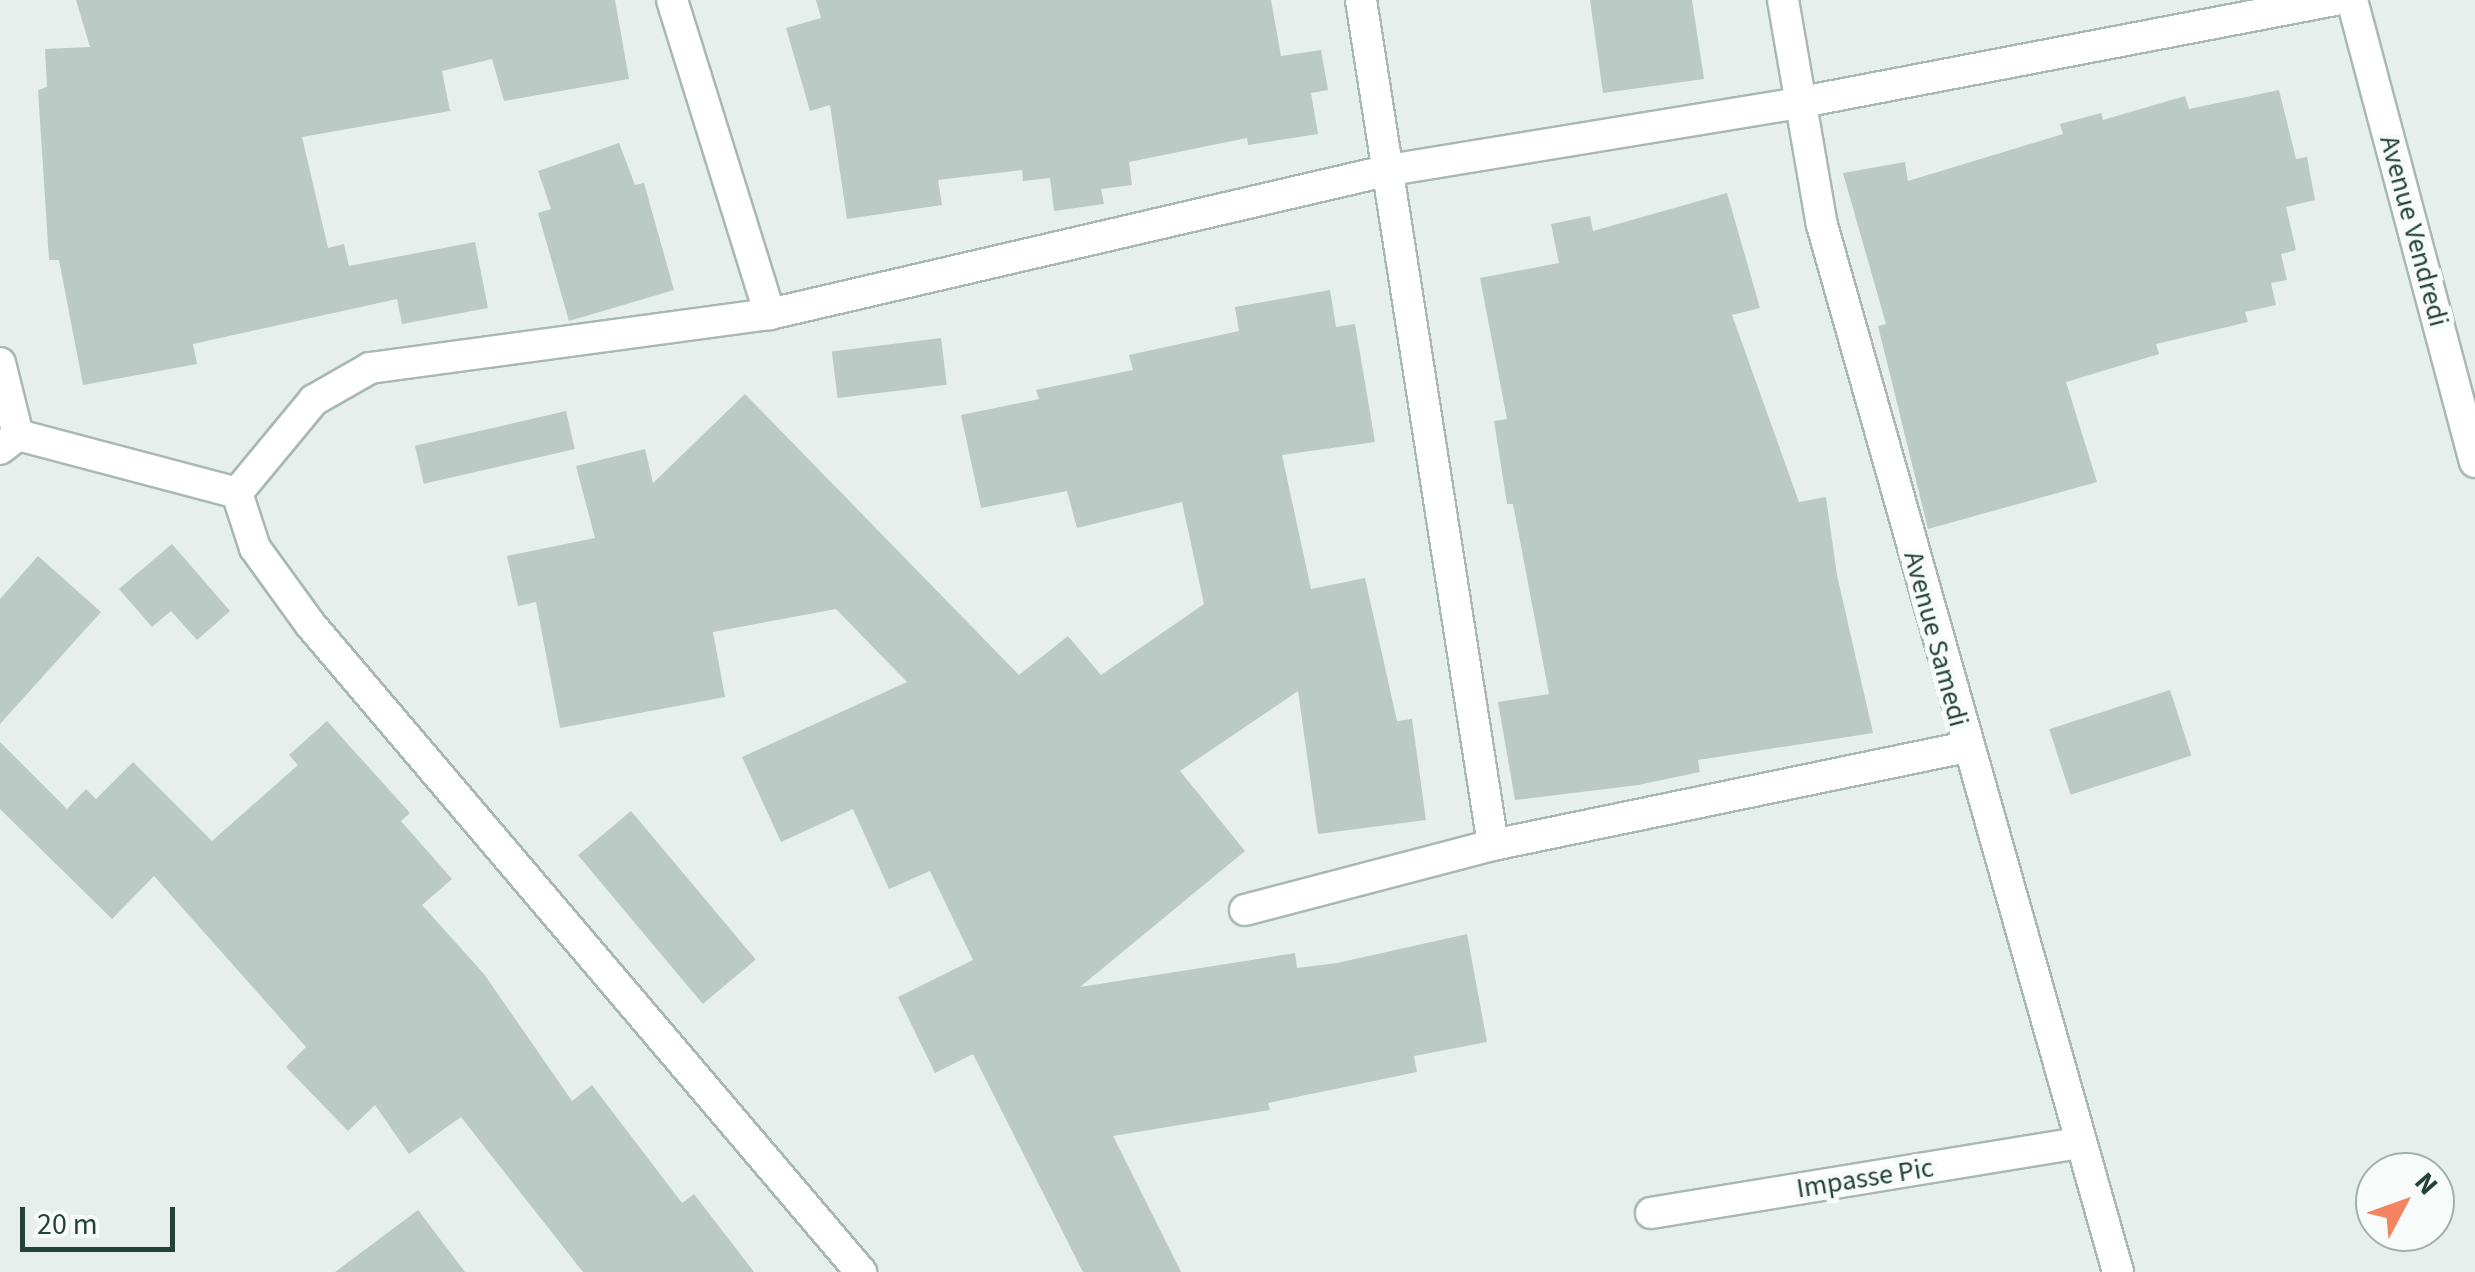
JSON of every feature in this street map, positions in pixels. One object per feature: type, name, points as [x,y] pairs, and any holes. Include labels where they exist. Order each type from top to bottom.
[{"type":"street","points":[[672,0],[770,314]]},
{"type":"street","points":[[1361,0],[1494,845]]},
{"type":"street","name":"Avenue Samedi","points":[[1783,0],[1797,103],[1822,225],[1966,747],[2118,1272]]},
{"type":"street","points":[[237,493],[314,400],[370,368],[770,314],[1390,170],[1797,103],[2335,0]]},
{"type":"street","name":"Avenue Vendredi","points":[[2352,0],[2475,462]]},
{"type":"street","points":[[0,362],[9,442],[237,493]]},
{"type":"street","points":[[237,493],[255,548],[310,624],[862,1272]]},
{"type":"street","points":[[1244,910],[1494,845],[1966,747]]},
{"type":"street","name":"Impasse Pic","points":[[1651,1213],[2078,1143]]},
{"type":"building","points":[[76,0],[615,0],[629,79],[504,101],[492,59],[442,71],[450,111],[302,137],[328,248],[344,244],[349,266],[475,242],[488,308],[402,324],[397,299],[193,344],[197,364],[83,385],[59,260],[49,260],[38,90],[47,87],[45,49],[90,47]]},
{"type":"building","points":[[816,0],[1271,0],[1281,56],[1321,50],[1328,90],[1311,93],[1318,134],[1248,145],[1247,138],[1129,162],[1132,185],[1101,189],[1104,204],[1054,211],[1050,178],[1023,181],[1022,170],[938,180],[942,205],[847,219],[830,105],[810,111],[786,28],[821,18]]},
{"type":"building","points":[[1590,0],[1692,0],[1704,79],[1603,93]]},
{"type":"building","points":[[2279,90],[2296,159],[2307,157],[2315,200],[2286,207],[2296,250],[2281,254],[2287,280],[2271,283],[2276,305],[2245,312],[2248,322],[2156,344],[2159,354],[2066,382],[2097,482],[1928,529],[1878,326],[1886,324],[1843,173],[1905,162],[1908,181],[2063,134],[2060,124],[2101,113],[2103,120],[2185,96],[2189,109]]},
{"type":"building","points":[[619,143],[635,185],[644,183],[674,290],[569,321],[538,213],[551,209],[538,171]]},
{"type":"building","points":[[1727,193],[1760,308],[1732,315],[1799,502],[1826,497],[1837,575],[1873,733],[1698,760],[1700,772],[1638,785],[1515,800],[1498,702],[1549,694],[1513,504],[1507,504],[1494,421],[1507,419],[1480,278],[1559,263],[1551,224],[1590,216],[1593,231]]},
{"type":"building","points":[[1330,290],[1336,327],[1355,324],[1375,442],[1282,455],[1311,589],[1365,578],[1397,721],[1412,719],[1426,820],[1318,834],[1298,691],[1180,771],[1245,851],[1080,987],[1295,953],[1297,968],[1337,963],[1467,934],[1487,1042],[1414,1056],[1417,1072],[1268,1103],[1270,1110],[1113,1136],[1181,1272],[1083,1272],[973,1054],[935,1073],[898,997],[973,960],[930,871],[889,889],[853,809],[781,842],[742,757],[907,682],[836,609],[713,632],[725,697],[560,728],[536,602],[518,606],[507,556],[595,538],[576,466],[645,449],[653,483],[745,394],[1019,675],[1068,636],[1101,675],[1204,604],[1182,502],[1077,528],[1067,491],[981,508],[961,415],[1039,399],[1036,390],[1133,370],[1129,355],[1239,331],[1235,307]]},
{"type":"building","points":[[941,338],[947,385],[838,398],[832,351]]},
{"type":"building","points":[[566,411],[575,449],[424,484],[415,446]]},
{"type":"building","points":[[172,544],[230,611],[197,640],[171,611],[152,627],[119,589]]},
{"type":"building","points":[[38,556],[101,612],[0,724],[0,599]]},
{"type":"building","points":[[2170,690],[2191,756],[2071,795],[2049,729]]},
{"type":"building","points":[[327,721],[410,813],[401,821],[452,879],[422,905],[484,974],[572,1101],[592,1085],[682,1203],[694,1194],[754,1272],[583,1272],[461,1117],[409,1154],[375,1105],[348,1131],[286,1067],[306,1047],[154,876],[112,919],[0,809],[0,742],[67,809],[86,789],[96,799],[133,762],[212,841],[298,765],[289,755]]},
{"type":"building","points":[[631,811],[756,960],[703,1004],[578,855]]},
{"type":"building","points":[[418,1210],[465,1272],[335,1272]]}]
